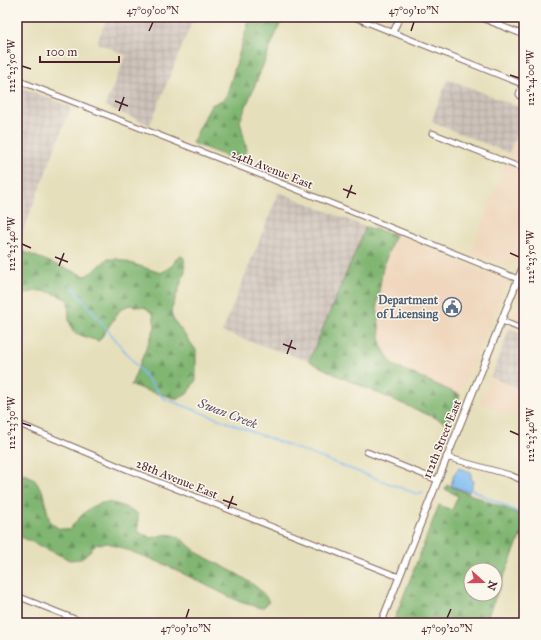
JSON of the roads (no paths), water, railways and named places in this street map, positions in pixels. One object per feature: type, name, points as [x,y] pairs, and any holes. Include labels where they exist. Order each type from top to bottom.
[{"type":"main road","name":"112th Street East","points":[[381,623],[524,264]]},
{"type":"street","points":[[354,17],[523,82],[519,96],[524,101]]},
{"type":"street","points":[[393,32],[400,17]]},
{"type":"street","points":[[479,17],[524,35]]},
{"type":"street","points":[[498,25],[501,17]]},
{"type":"street","name":"24th Avenue East","points":[[17,80],[260,175],[518,279]]},
{"type":"street","points":[[432,133],[524,169]]},
{"type":"street","points":[[502,321],[524,330]]},
{"type":"street","name":"28th Avenue East","points":[[17,423],[126,469],[399,577]]},
{"type":"street","points":[[366,452],[437,480]]},
{"type":"street","points":[[446,457],[524,481]]},
{"type":"street","points":[[17,596],[85,623]]},
{"type":"water","points":[[459,468],[471,472],[471,479],[474,481],[469,492],[451,486],[454,474]]},
{"type":"waterway","name":"Swan Creek","points":[[71,285],[163,398],[417,494],[423,492]]},
{"type":"waterway","name":"Swan Creek","points":[[470,489],[524,515]]},
{"type":"place","name":"Department of Licensing","points":[[452,307]]}]
